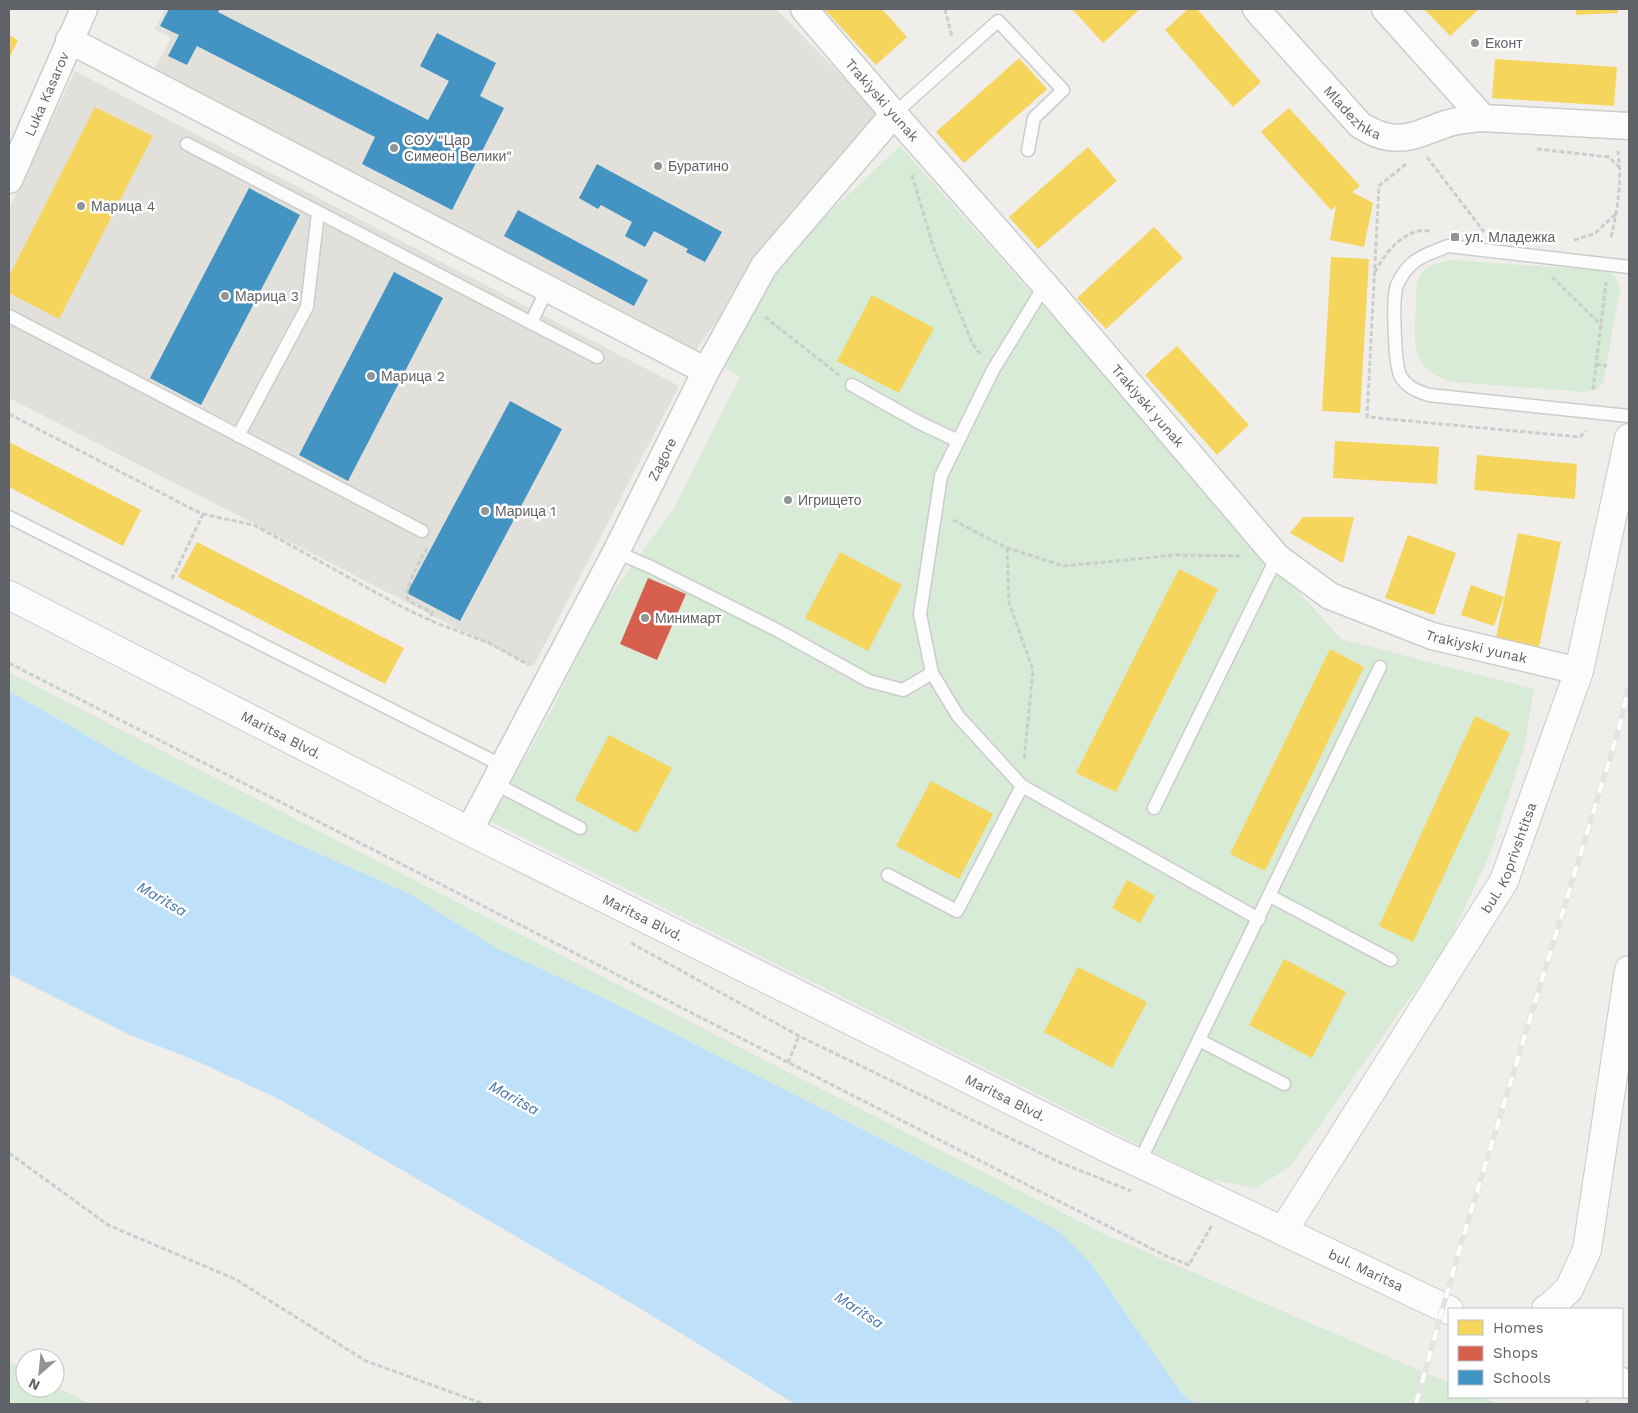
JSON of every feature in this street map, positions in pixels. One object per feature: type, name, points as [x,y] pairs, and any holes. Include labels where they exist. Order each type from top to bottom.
[{"type":"street","name":"Trakiyski yunak","points":[[804,9],[894,114],[1045,284],[1277,557],[1330,596],[1432,636],[1579,671]]},
{"type":"street","name":"Mladezhka","points":[[1256,9],[1360,125],[1408,150],[1449,123],[1466,119],[1484,118],[1623,137]]},
{"type":"street","points":[[1385,9],[1484,118]]},
{"type":"street","name":"Luka Kasarov","points":[[9,180],[69,40],[77,11]]},
{"type":"street","points":[[69,40],[706,371]]},
{"type":"street","name":"Zagore","points":[[469,831],[616,552],[706,371],[764,266],[894,114]]},
{"type":"street","name":"bul. Koprivshtitsa","points":[[1283,1230],[1504,881],[1579,671],[1629,438]]},
{"type":"street","name":"Maritsa Blvd.","points":[[9,595],[469,831],[1107,1148],[1283,1230]]},
{"type":"street","points":[[1549,1308],[1569,1289],[1587,1250],[1629,970]]},
{"type":"street","name":"bul. Maritsa","points":[[1283,1230],[1448,1310]]},
{"type":"lane","points":[[894,114],[998,21],[1063,90],[1034,118],[1028,150]]},
{"type":"lane","points":[[187,144],[597,357]]},
{"type":"lane","points":[[238,436],[306,307],[318,212]]},
{"type":"lane","points":[[1629,267],[1448,246],[1420,256],[1404,272],[1396,287],[1394,302],[1396,352],[1400,376],[1414,390],[1439,396],[1629,416]]},
{"type":"lane","points":[[1045,284],[993,370],[941,476],[920,614],[932,673],[958,716],[1022,786],[1259,919]]},
{"type":"lane","points":[[531,323],[547,289]]},
{"type":"lane","points":[[9,316],[422,531]]},
{"type":"lane","points":[[852,385],[920,423],[958,441]]},
{"type":"lane","points":[[9,517],[164,595],[499,774],[580,828]]},
{"type":"lane","points":[[616,552],[651,567],[766,625],[869,681],[903,690],[932,673]]},
{"type":"lane","points":[[1154,808],[1277,557]]},
{"type":"lane","points":[[1139,1163],[1380,667]]},
{"type":"lane","points":[[888,875],[957,911],[1022,786]]},
{"type":"lane","points":[[1270,896],[1391,960]]},
{"type":"lane","points":[[1199,1040],[1284,1084]]},
{"type":"path","points":[[945,9],[957,58]]},
{"type":"path","points":[[1611,237],[1617,213],[1623,137]]},
{"type":"path","points":[[1532,148],[1609,157],[1620,169]]},
{"type":"path","points":[[1493,233],[1484,232],[1422,150],[1408,150],[1379,186],[1367,418],[1580,437],[1587,430]]},
{"type":"path","points":[[910,168],[934,249],[972,343],[993,370]]},
{"type":"path","points":[[1568,239],[1578,240],[1594,234],[1617,213]]},
{"type":"path","points":[[1546,272],[1575,298],[1601,326]]},
{"type":"path","points":[[1593,390],[1606,280]]},
{"type":"path","points":[[745,301],[852,385]]},
{"type":"path","points":[[1596,364],[1607,366]]},
{"type":"path","points":[[9,414],[203,514],[256,526],[402,607],[489,643],[550,676]]},
{"type":"path","points":[[936,511],[1007,548],[1064,566],[1176,555],[1277,557]]},
{"type":"path","points":[[164,595],[203,514]]},
{"type":"path","points":[[422,531],[430,535],[430,542],[406,595],[414,603],[432,612],[430,620]]},
{"type":"path","points":[[1007,548],[1010,603],[1033,670],[1022,786]]},
{"type":"path","points":[[9,663],[1166,1256],[1189,1265],[1214,1223],[1223,1202]]},
{"type":"path","points":[[788,1063],[799,1036]]},
{"type":"path","points":[[9,1154],[108,1225],[235,1279],[366,1360],[484,1404]]},
{"type":"shaded area","name":"Буратино","points":[[165,9],[776,9],[884,119],[792,214],[696,350],[153,72],[171,38],[155,29]]},
{"type":"shaded area","points":[[75,71],[679,386],[533,667],[9,398],[9,209]]},
{"type":"green space","points":[[900,146],[1341,639],[1534,689],[1524,748],[1490,854],[1447,945],[1291,1166],[1256,1188],[1207,1179],[490,821],[550,713],[603,605],[673,510],[740,377],[712,359],[772,266]]},
{"type":"green space","points":[[1452,260],[1608,271],[1616,277],[1620,290],[1603,383],[1597,389],[1586,392],[1454,382],[1429,371],[1422,363],[1416,344],[1417,283],[1424,270],[1430,266]]},
{"type":"green space","points":[[9,672],[1102,1233],[1448,1383],[1448,1398],[1484,1398],[1499,1404],[1196,1404],[1183,1395],[1091,1264],[1060,1232],[1008,1203],[608,1000],[496,948],[410,894],[275,834],[143,768],[9,691]]},
{"type":"green space","points":[[9,1362],[15,1365],[15,1398],[65,1398],[65,1391],[91,1404],[9,1404]]},
{"type":"water","name":"Maritsa","points":[[9,691],[143,768],[275,834],[410,894],[496,948],[608,1000],[1008,1203],[1060,1232],[1091,1264],[1183,1395],[1196,1404],[795,1404],[643,1310],[281,1100],[192,1059],[130,1035],[9,974]]},
{"type":"building: Homes","points":[[824,9],[882,9],[907,37],[876,65]]},
{"type":"building: Homes","points":[[1072,9],[1140,9],[1103,43]]},
{"type":"building: Homes","points":[[1188,9],[1197,9],[1261,82],[1233,107],[1165,30]]},
{"type":"building: Homes","points":[[1424,9],[1479,9],[1450,36]]},
{"type":"building: Homes","points":[[1576,9],[1618,9],[1618,13],[1576,15]]},
{"type":"building: Homes","points":[[9,35],[18,40],[9,59]]},
{"type":"building: Homes","points":[[1019,58],[1047,89],[964,163],[936,132]]},
{"type":"building: Homes","points":[[1495,59],[1617,67],[1614,106],[1492,98]]},
{"type":"building: Homes","name":"Марица 4","points":[[95,107],[153,136],[59,319],[9,293],[9,276]]},
{"type":"building: Homes","points":[[1289,108],[1360,186],[1352,192],[1373,203],[1364,247],[1330,240],[1336,206],[1331,210],[1261,132]]},
{"type":"building: Homes","points":[[1088,147],[1117,181],[1038,249],[1009,217]]},
{"type":"building: Homes","points":[[1154,227],[1183,258],[1106,329],[1077,298]]},
{"type":"building: Homes","points":[[1331,257],[1369,259],[1360,413],[1322,411]]},
{"type":"building: Homes","points":[[872,295],[934,328],[899,393],[837,361]]},
{"type":"building: Homes","points":[[1177,346],[1249,425],[1217,455],[1145,375]]},
{"type":"building: Homes","points":[[1335,441],[1439,447],[1437,484],[1333,478]]},
{"type":"building: Homes","points":[[9,442],[141,510],[123,546],[9,487]]},
{"type":"building: Homes","points":[[1477,455],[1577,464],[1575,499],[1474,490]]},
{"type":"building: Homes","points":[[1303,517],[1354,517],[1343,563],[1290,533]]},
{"type":"building: Homes","points":[[1518,533],[1561,542],[1539,647],[1496,638]]},
{"type":"building: Homes","points":[[1408,535],[1456,553],[1434,615],[1385,598]]},
{"type":"building: Homes","points":[[197,542],[404,648],[385,684],[178,577]]},
{"type":"building: Homes","points":[[840,552],[902,585],[868,651],[805,618]]},
{"type":"building: Homes","points":[[1179,569],[1218,589],[1116,792],[1076,773]]},
{"type":"building: Homes","points":[[1471,585],[1504,597],[1494,626],[1461,615]]},
{"type":"building: Homes","points":[[1330,649],[1364,667],[1265,871],[1230,854]]},
{"type":"building: Homes","points":[[1475,716],[1510,733],[1413,942],[1379,926]]},
{"type":"building: Homes","points":[[609,735],[672,768],[637,833],[575,800]]},
{"type":"building: Homes","points":[[931,781],[993,814],[959,879],[896,846]]},
{"type":"building: Homes","points":[[1127,880],[1155,896],[1140,923],[1112,908]]},
{"type":"building: Homes","points":[[1284,959],[1346,992],[1312,1058],[1249,1025]]},
{"type":"building: Homes","points":[[1078,967],[1147,1002],[1112,1068],[1044,1032]]},
{"type":"building: Shops","points":[[648,578],[686,594],[657,660],[620,644]]},
{"type":"building: Schools","points":[[169,9],[220,9],[218,12],[428,120],[449,81],[420,66],[437,33],[496,63],[480,96],[504,108],[452,210],[362,164],[375,137],[197,46],[187,65],[168,56],[179,35],[160,26]]},
{"type":"building: Schools","points":[[597,164],[722,232],[705,262],[686,252],[688,249],[654,231],[645,247],[625,236],[632,222],[601,205],[598,209],[579,198]]},
{"type":"building: Schools","name":"Марица 3","points":[[249,188],[300,215],[201,405],[150,378]]},
{"type":"building: Schools","points":[[518,210],[648,280],[634,306],[504,236]]},
{"type":"building: Schools","name":"Марица 2","points":[[394,272],[443,298],[348,481],[299,455]]},
{"type":"building: Schools","name":"Марица 1","points":[[510,401],[562,429],[460,621],[407,593]]},
{"type":"railway","points":[[1416,1404],[1458,1254],[1620,725],[1629,685]]},
{"type":"place","name":"Еконт","points":[[1475,43]]},
{"type":"place","name":"СОУ \"Цар Симеон Велики\"","points":[[394,148]]},
{"type":"place","name":"Буратино","points":[[658,166]]},
{"type":"place","name":"Марица 4","points":[[81,206]]},
{"type":"place","name":"ул. Младежка","points":[[1455,237]]},
{"type":"place","name":"Марица 3","points":[[225,296]]},
{"type":"place","name":"Марица 2","points":[[371,376]]},
{"type":"place","name":"Игрището","points":[[788,500]]},
{"type":"place","name":"Марица 1","points":[[485,511]]},
{"type":"place","name":"Минимарт","points":[[645,618]]}]
